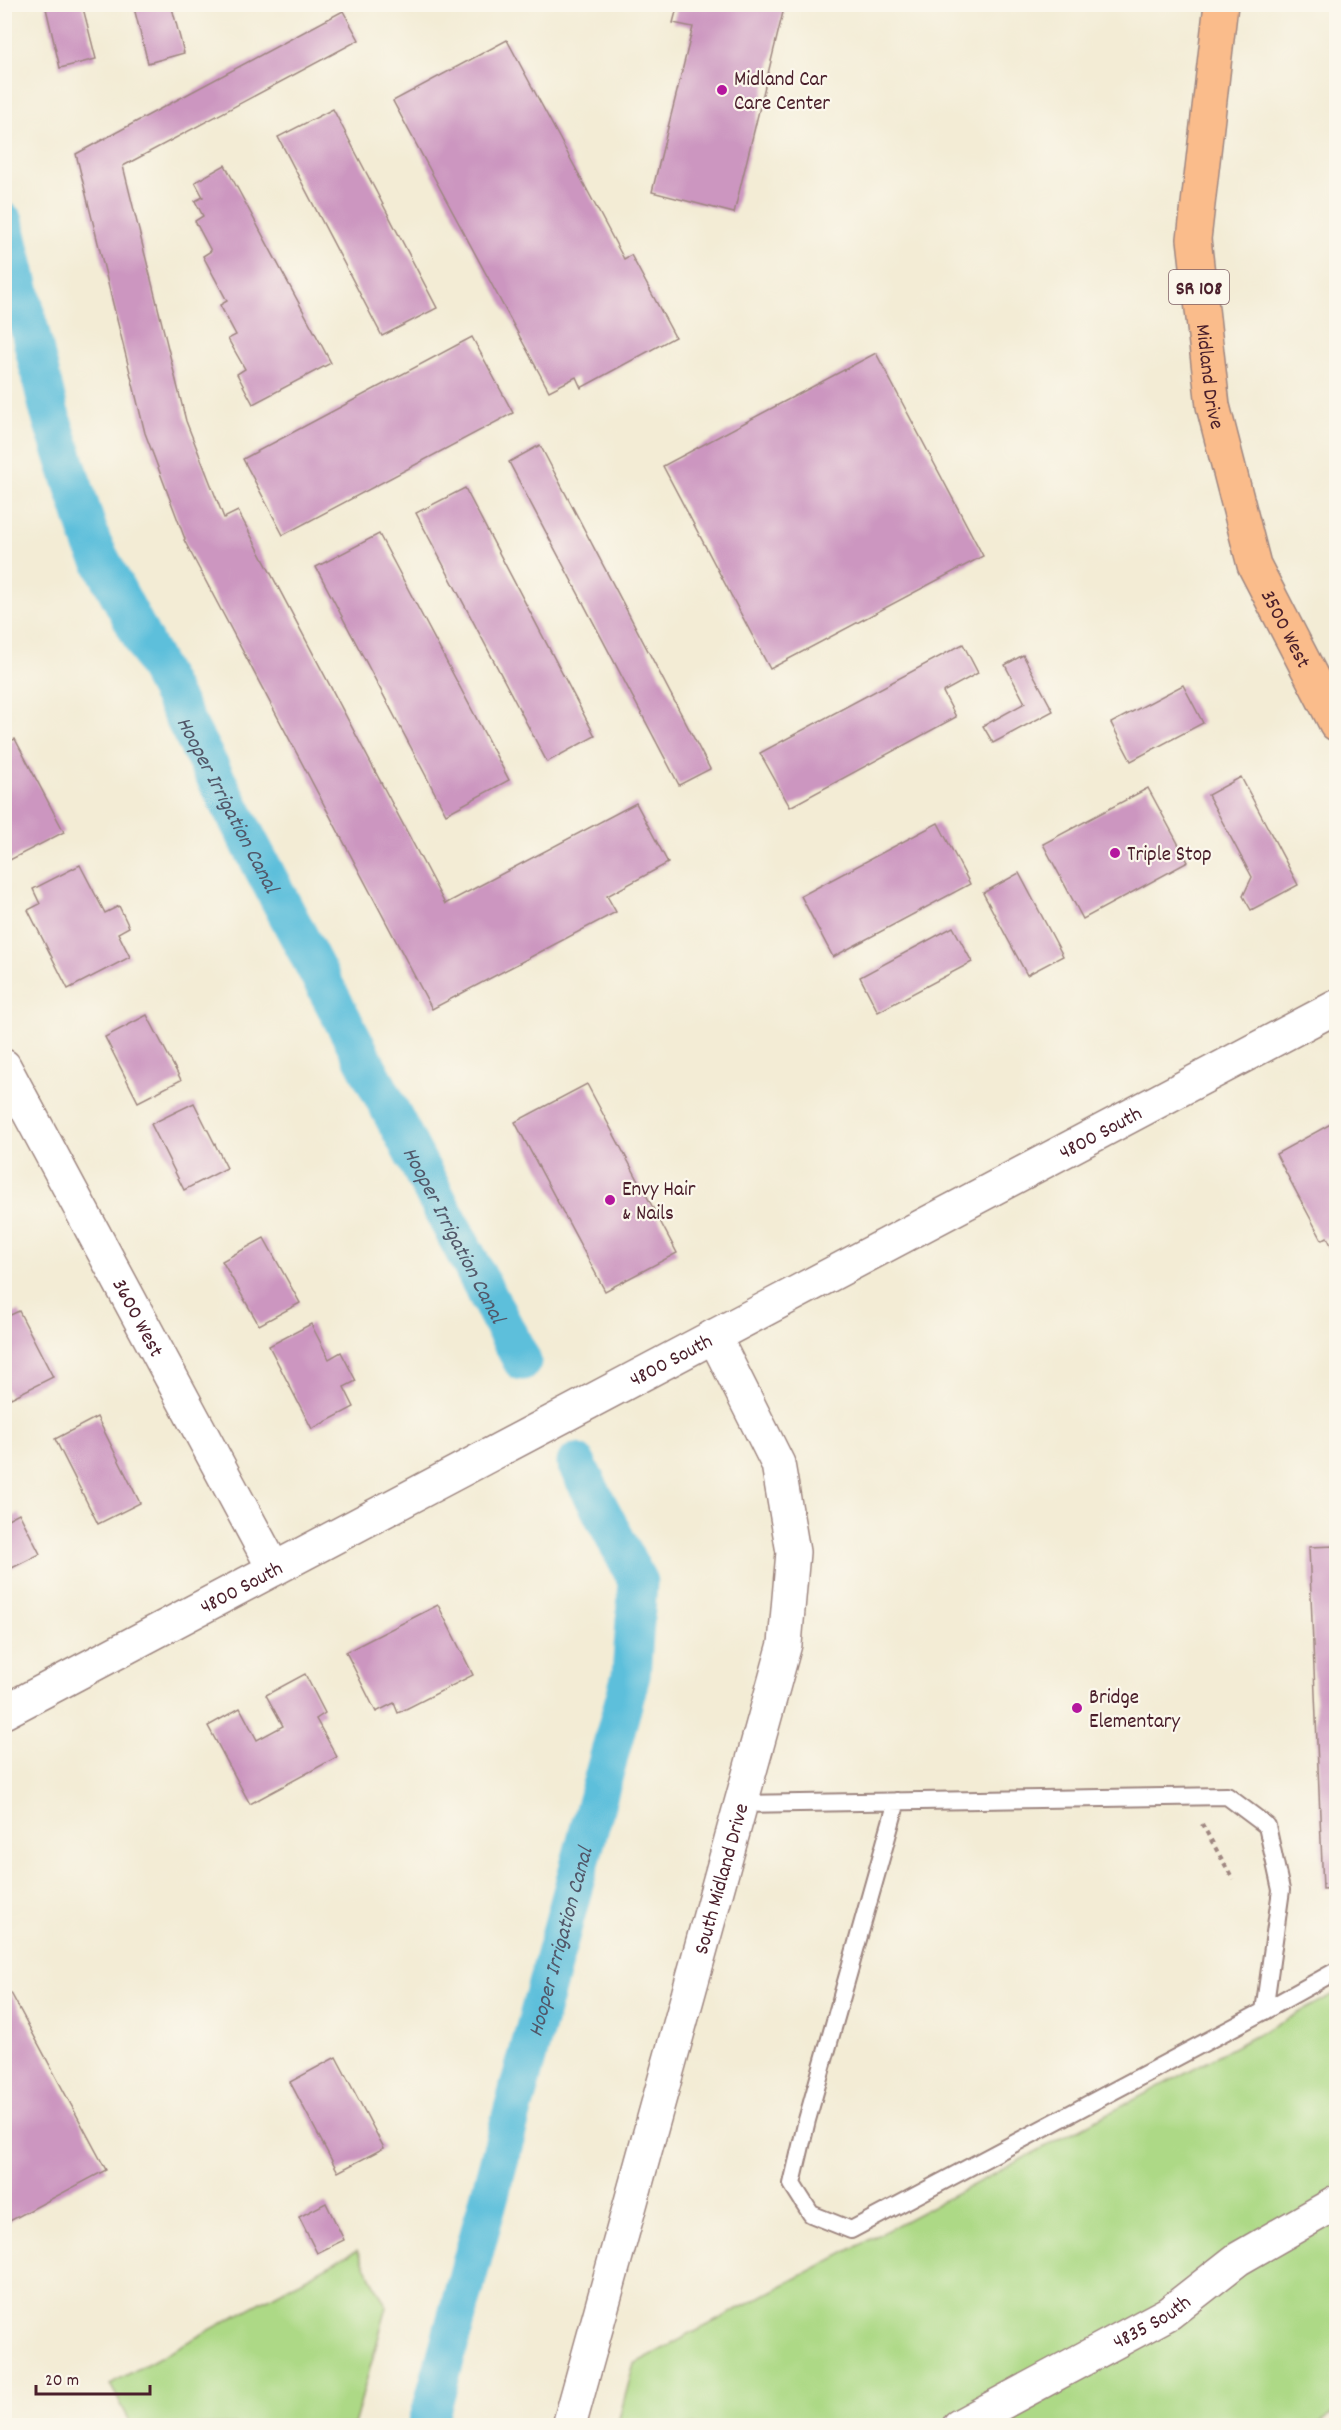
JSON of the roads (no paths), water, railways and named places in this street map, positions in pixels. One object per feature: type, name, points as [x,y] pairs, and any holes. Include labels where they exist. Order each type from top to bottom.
[{"type":"main road","name":"Midland Drive","points":[[1221,4],[1194,239],[1212,406],[1254,565]]},
{"type":"main road","name":"3500 West","points":[[1254,565],[1336,724]]},
{"type":"street","name":"4800 South","points":[[4,1712],[1336,1006]]},
{"type":"street","name":"3600 West","points":[[4,1066],[274,1569]]},
{"type":"street","name":"South Midland Drive","points":[[569,2426],[785,1644],[793,1552],[778,1464],[714,1336]]},
{"type":"street","name":"4835 South","points":[[959,2426],[1169,2313],[1238,2259],[1336,2204]]},
{"type":"lane","points":[[741,1804],[1227,1796],[1267,1826],[1281,1890],[1263,2011]]},
{"type":"lane","points":[[897,1801],[810,2109],[792,2184],[811,2214],[851,2229],[1336,1971]]},
{"type":"waterway","name":"Hooper Irrigation Canal","points":[[4,222],[49,411],[92,543],[522,1361]]},
{"type":"waterway","name":"Hooper Irrigation Canal","points":[[427,2426],[631,1675],[638,1582],[576,1463]]},
{"type":"place","name":"Midland Car Care Center","points":[[722,90]]},
{"type":"place","name":"Triple Stop","points":[[1115,853]]},
{"type":"place","name":"Envy Hair & Nails","points":[[610,1200]]},
{"type":"place","name":"Bridge Elementary","points":[[1077,1708]]}]
